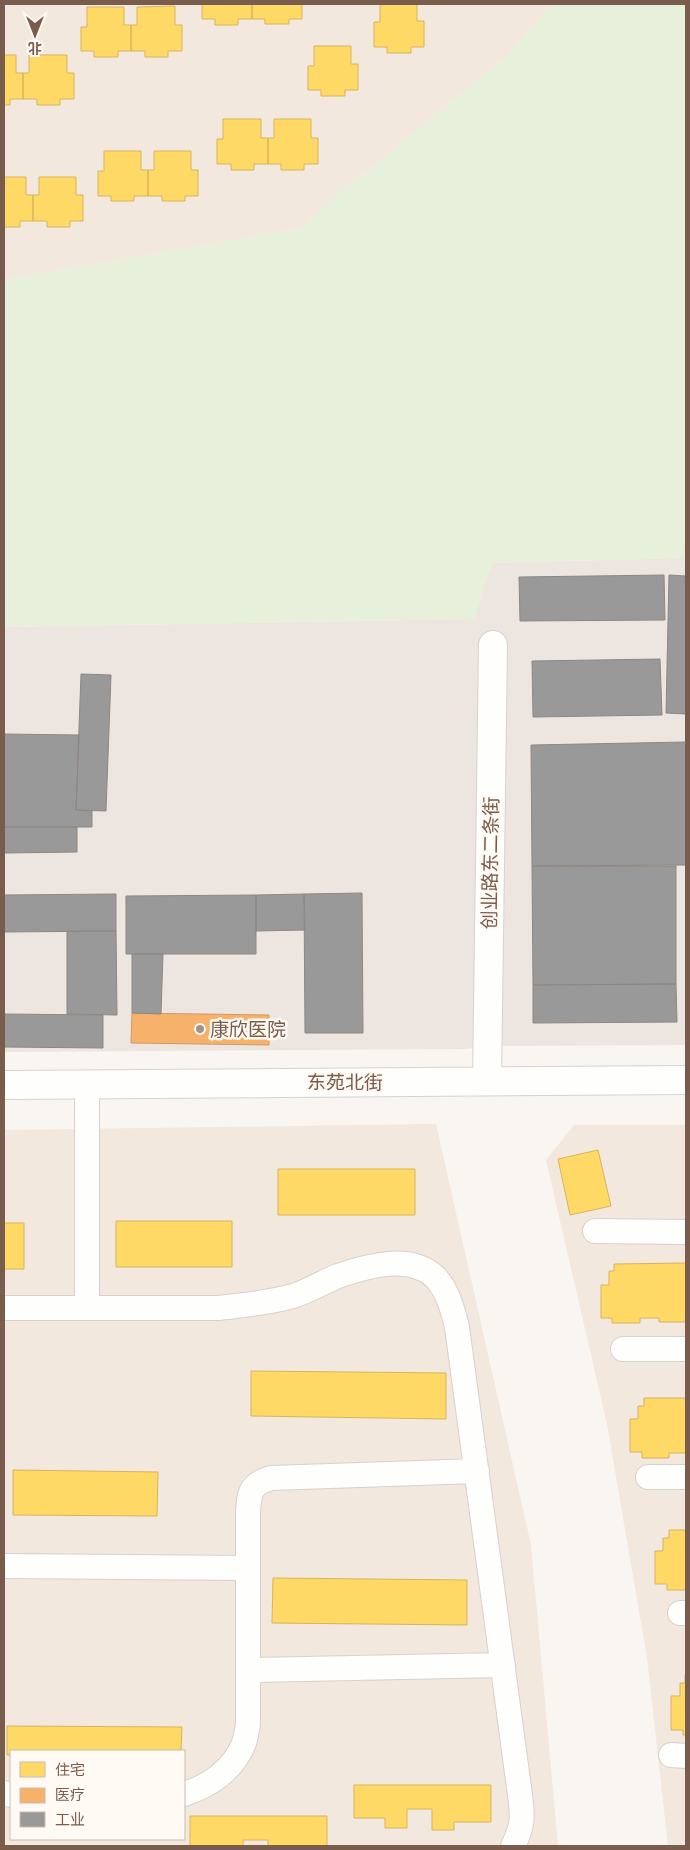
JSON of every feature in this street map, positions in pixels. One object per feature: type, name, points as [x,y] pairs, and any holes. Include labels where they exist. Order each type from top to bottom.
[{"type":"main road","name":"创业路东二条街","points":[[487,1081],[493,644]]},
{"type":"main road","name":"东苑北街","points":[[4,1085],[686,1080]]},
{"type":"street","points":[[87,1084],[87,1308]]},
{"type":"street","points":[[595,1231],[686,1232]]},
{"type":"street","points":[[4,1308],[218,1308],[252,1305],[294,1296],[338,1276],[391,1263],[417,1266],[436,1278],[453,1310],[457,1327],[477,1471],[522,1814],[520,1831],[513,1846]]},
{"type":"street","points":[[623,1349],[686,1349]]},
{"type":"street","points":[[185,1794],[203,1786],[225,1772],[236,1758],[244,1743],[248,1724],[248,1499],[252,1488],[260,1482],[271,1478],[477,1471]]},
{"type":"street","points":[[648,1477],[686,1477]]},
{"type":"street","points":[[4,1566],[248,1568]]},
{"type":"street","points":[[248,1670],[503,1665]]},
{"type":"shaded area","points":[[4,4],[552,4],[509,54],[333,199],[301,228],[4,280]]},
{"type":"shaded area","points":[[686,537],[686,1045],[504,1046],[463,1049],[4,1052],[4,627],[474,619],[492,563],[680,558]]},
{"type":"shaded area","points":[[436,1124],[531,1545],[558,1846],[4,1846],[4,1130]]},
{"type":"shaded area","points":[[574,1125],[686,1125],[686,1846],[668,1846],[647,1658],[607,1424],[546,1160]]},
{"type":"green space","points":[[552,4],[686,4],[686,537],[681,558],[493,563],[474,619],[4,627],[4,280],[301,228],[333,199],[509,54]]},
{"type":"building: 住宅","points":[[202,4],[252,4],[252,19],[238,19],[238,25],[215,25],[215,19],[202,19]]},
{"type":"building: 住宅","points":[[252,4],[302,4],[302,19],[289,19],[289,24],[265,24],[265,19],[252,19]]},
{"type":"building: 住宅","points":[[380,4],[417,4],[417,21],[424,21],[424,47],[411,47],[411,53],[387,53],[387,47],[374,47],[374,22],[380,22]]},
{"type":"building: 住宅","points":[[175,6],[175,25],[182,25],[182,51],[168,51],[168,57],[145,57],[145,51],[131,51],[131,25],[137,25],[137,7]]},
{"type":"building: 住宅","points":[[87,7],[124,7],[124,25],[131,25],[131,51],[118,51],[118,57],[94,57],[94,51],[81,51],[81,27],[87,27]]},
{"type":"building: 住宅","points":[[314,46],[351,46],[351,64],[358,64],[358,90],[345,90],[345,96],[321,96],[321,90],[308,90],[308,66],[314,66]]},
{"type":"building: 住宅","points":[[4,55],[16,55],[16,73],[23,73],[23,99],[10,99],[10,105],[4,105]]},
{"type":"building: 住宅","points":[[29,55],[67,55],[67,73],[74,73],[74,99],[60,99],[60,105],[37,105],[37,99],[23,99],[23,73],[29,73]]},
{"type":"building: 住宅","points":[[223,119],[261,119],[261,138],[268,138],[268,164],[254,164],[254,170],[231,170],[231,164],[217,164],[217,139],[223,139]]},
{"type":"building: 住宅","points":[[274,119],[311,119],[311,138],[318,138],[318,164],[304,164],[304,170],[281,170],[281,164],[268,164],[268,138],[274,138]]},
{"type":"building: 住宅","points":[[104,151],[141,151],[141,170],[148,170],[148,196],[134,196],[134,201],[111,201],[111,196],[98,196],[98,171],[104,171]]},
{"type":"building: 住宅","points":[[154,151],[191,151],[191,170],[198,170],[198,196],[185,196],[185,201],[162,201],[162,196],[148,196],[148,170],[154,170]]},
{"type":"building: 住宅","points":[[4,177],[26,177],[26,195],[33,195],[33,221],[20,221],[20,227],[4,227]]},
{"type":"building: 住宅","points":[[39,177],[76,177],[76,195],[83,195],[83,221],[70,221],[70,227],[47,227],[47,221],[33,221],[33,195],[39,195]]},
{"type":"building: 住宅","points":[[598,1150],[611,1206],[570,1215],[558,1159]]},
{"type":"building: 住宅","points":[[278,1169],[415,1169],[415,1215],[278,1215]]},
{"type":"building: 住宅","points":[[116,1221],[232,1221],[232,1267],[116,1267]]},
{"type":"building: 住宅","points":[[4,1223],[24,1223],[24,1269],[4,1269]]},
{"type":"building: 住宅","points":[[686,1263],[686,1322],[659,1322],[659,1318],[640,1318],[640,1323],[612,1323],[612,1318],[601,1318],[601,1285],[609,1285],[609,1271],[614,1271],[614,1264]]},
{"type":"building: 住宅","points":[[251,1371],[446,1373],[446,1419],[251,1416]]},
{"type":"building: 住宅","points":[[644,1398],[686,1398],[686,1453],[669,1453],[669,1458],[642,1458],[642,1452],[630,1452],[630,1419],[638,1419],[638,1406],[644,1406]]},
{"type":"building: 住宅","points":[[13,1470],[158,1472],[157,1516],[13,1515]]},
{"type":"building: 住宅","points":[[669,1530],[686,1530],[686,1590],[667,1590],[667,1584],[655,1584],[655,1551],[663,1551],[663,1538],[669,1538]]},
{"type":"building: 住宅","points":[[273,1578],[467,1580],[467,1625],[272,1623]]},
{"type":"building: 住宅","points":[[685,1675],[686,1735],[683,1735],[683,1730],[671,1730],[671,1696],[680,1696],[680,1683],[685,1683]]},
{"type":"building: 住宅","points":[[7,1726],[182,1727],[181,1750],[10,1750],[10,1755],[7,1755]]},
{"type":"building: 住宅","points":[[354,1785],[491,1785],[491,1822],[454,1822],[454,1830],[432,1830],[432,1809],[407,1809],[407,1828],[385,1828],[385,1818],[354,1818]]},
{"type":"building: 住宅","points":[[190,1816],[327,1816],[327,1846],[268,1846],[268,1840],[243,1840],[243,1846],[190,1846]]},
{"type":"building: 医疗","name":"康欣医院","points":[[132,1013],[269,1015],[269,1045],[131,1043]]},
{"type":"building: 工业","points":[[664,575],[665,620],[520,621],[519,577]]},
{"type":"building: 工业","points":[[669,575],[686,576],[686,714],[666,713]]},
{"type":"building: 工业","points":[[660,659],[662,715],[533,717],[532,661]]},
{"type":"building: 工业","points":[[81,674],[111,675],[106,811],[76,810]]},
{"type":"building: 工业","points":[[4,734],[79,735],[76,810],[92,811],[92,827],[4,827]]},
{"type":"building: 工业","points":[[686,742],[686,865],[532,866],[531,745]]},
{"type":"building: 工业","points":[[4,827],[77,827],[77,852],[4,853]]},
{"type":"building: 工业","points":[[532,866],[676,866],[676,984],[533,985]]},
{"type":"building: 工业","points":[[362,893],[363,1033],[305,1033],[304,894]]},
{"type":"building: 工业","points":[[116,894],[116,931],[4,932],[4,895]]},
{"type":"building: 工业","points":[[304,894],[305,930],[256,931],[256,895]]},
{"type":"building: 工业","points":[[256,895],[256,954],[126,954],[126,896]]},
{"type":"building: 工业","points":[[67,931],[116,931],[117,1015],[67,1014]]},
{"type":"building: 工业","points":[[132,954],[163,954],[161,1014],[132,1013]]},
{"type":"building: 工业","points":[[676,984],[677,1022],[533,1023],[533,985]]},
{"type":"building: 工业","points":[[4,1014],[103,1015],[103,1048],[4,1047]]},
{"type":"place","name":"康欣医院","points":[[200,1029]]}]
